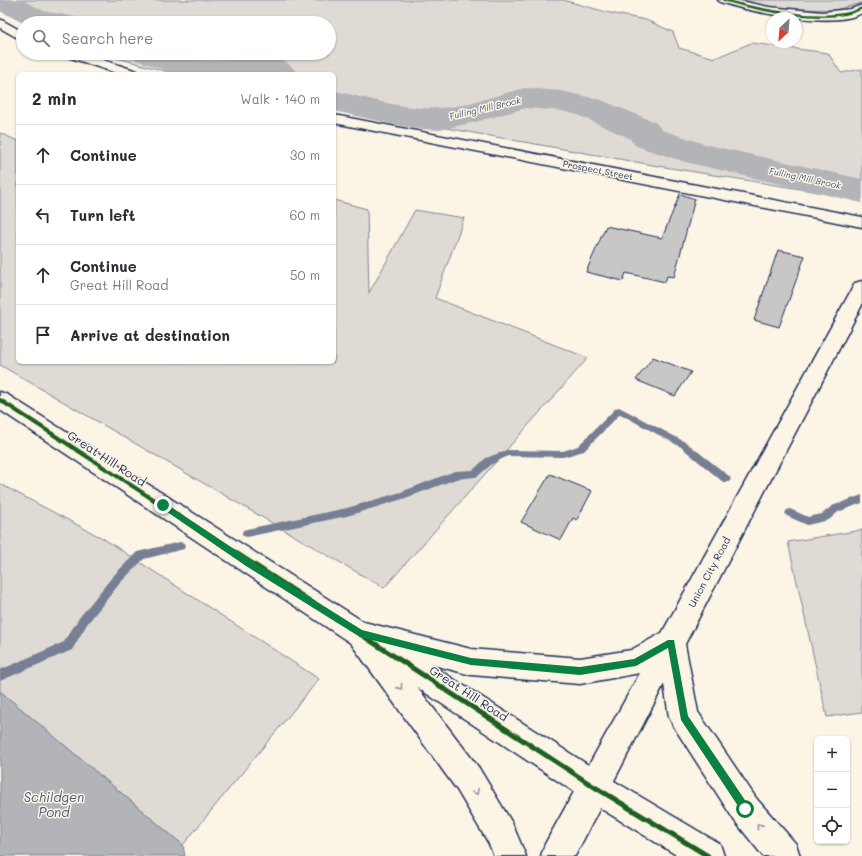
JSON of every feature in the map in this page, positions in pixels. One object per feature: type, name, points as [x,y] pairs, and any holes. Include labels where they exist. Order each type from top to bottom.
[{"type":"main road","points":[[724,0],[776,11],[818,14],[852,13],[862,8]]},
{"type":"main road","points":[[0,23],[16,33]]},
{"type":"main road","points":[[90,60],[126,72]]},
{"type":"main road","name":"Prospect Street","points":[[336,119],[862,222]]},
{"type":"main road","name":"Union City Road","points":[[557,856],[593,786],[862,287]]},
{"type":"main road","name":"Great Hill Road","points":[[0,400],[593,786],[708,856]]},
{"type":"main road","points":[[360,633],[471,662],[580,671],[636,662],[671,642],[684,717],[745,809],[784,856]]},
{"type":"main road","points":[[360,633],[468,779],[501,834],[510,856]]},
{"type":"shaded area","points":[[0,0],[563,0],[610,13],[646,20],[673,32],[679,48],[715,58],[751,43],[766,45],[766,48],[790,48],[828,53],[841,73],[862,69],[862,199],[658,166],[336,108],[336,72],[169,72],[125,60],[336,60],[336,16],[18,16],[0,6]]},
{"type":"shaded area","points":[[737,0],[862,0],[862,3],[834,10],[773,8]]},
{"type":"shaded area","points":[[0,133],[16,140],[16,364],[336,364],[336,201],[367,209],[369,293],[415,210],[464,218],[435,298],[588,358],[384,588],[0,365]]},
{"type":"shaded area","points":[[0,484],[104,539],[319,679],[183,845],[0,691]]},
{"type":"shaded area","points":[[862,530],[862,712],[827,717],[788,542]]},
{"type":"water","name":"Schildgen Pond","points":[[0,691],[183,845],[185,856],[0,856]]},
{"type":"building","points":[[680,194],[695,199],[674,277],[667,276],[665,282],[626,273],[623,281],[586,272],[606,226],[662,238]]},
{"type":"building","points":[[778,250],[805,256],[779,327],[754,320]]},
{"type":"building","points":[[653,357],[691,372],[675,396],[636,380]]},
{"type":"building","points":[[550,474],[592,491],[577,520],[573,518],[561,540],[521,522]]},
{"type":"waterway","name":"Fulling Mill Brook","points":[[0,0],[32,16]]},
{"type":"waterway","name":"Fulling Mill Brook","points":[[167,60],[201,70],[222,70],[254,65],[273,68],[279,72]]},
{"type":"waterway","name":"Fulling Mill Brook","points":[[336,101],[391,114],[418,118],[440,119],[479,111],[525,98],[562,101],[589,107],[642,130],[649,138],[698,154],[862,191]]},
{"type":"waterway","points":[[247,533],[347,512],[403,495],[455,475],[475,473],[489,461],[507,453],[563,454],[581,449],[619,410],[684,445],[726,479]]},
{"type":"waterway","points":[[790,513],[807,521],[825,517],[835,509],[862,499]]},
{"type":"waterway","points":[[0,676],[68,646],[83,621],[116,580],[141,555],[180,546]]},
{"type":"cycle path","points":[[724,0],[769,11],[804,14],[837,15],[854,12],[862,8]]},
{"type":"cycle path","points":[[0,400],[593,786],[708,856]]},
{"type":"route","points":[[163,505],[249,563],[360,633],[471,662],[580,671],[636,662],[671,642],[684,717],[745,809]]}]
